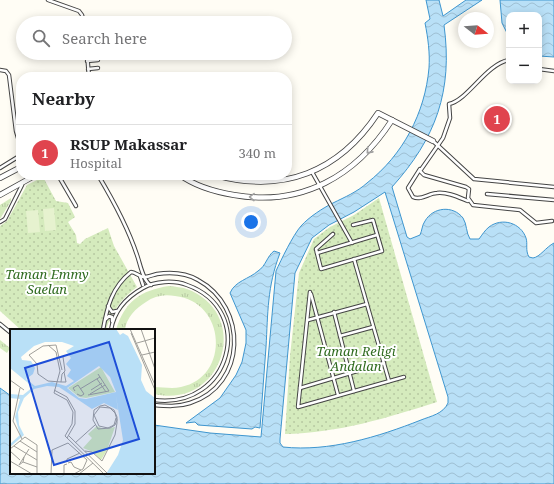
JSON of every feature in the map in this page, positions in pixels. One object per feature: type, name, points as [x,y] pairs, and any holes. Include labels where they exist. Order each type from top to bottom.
[{"type":"street","points":[[292,178],[312,172],[346,152],[368,128],[378,113],[433,141]]},
{"type":"street","points":[[191,180],[212,190],[246,197],[280,196],[320,186],[358,162],[380,138],[392,120]]},
{"type":"street","points":[[0,178],[16,170]]},
{"type":"street","points":[[0,195],[27,180]]},
{"type":"street","points":[[235,180],[258,183],[283,180]]},
{"type":"lane","points":[[48,0],[79,11],[82,16]]},
{"type":"lane","points":[[88,72],[87,61],[98,60]]},
{"type":"lane","points":[[506,61],[480,79],[453,104],[449,104],[448,124],[439,145],[420,169],[408,188],[413,197],[419,198],[438,192],[450,194],[469,201],[477,206],[520,210],[536,224],[552,221]]},
{"type":"lane","points":[[88,69],[98,68]]},
{"type":"lane","points":[[542,69],[554,71]]},
{"type":"lane","points":[[0,70],[6,71],[9,75],[16,131]]},
{"type":"lane","points":[[433,141],[474,179],[554,187]]},
{"type":"lane","points":[[0,168],[16,158]]},
{"type":"lane","points":[[420,169],[424,176],[466,186],[469,189],[467,196],[469,201]]},
{"type":"lane","points":[[312,172],[352,243]]},
{"type":"lane","points":[[61,180],[76,206]]},
{"type":"lane","points":[[101,180],[133,243],[146,281],[152,285]]},
{"type":"lane","points":[[0,222],[4,219],[23,182]]},
{"type":"lane","points":[[487,194],[554,200]]},
{"type":"lane","points":[[333,234],[316,250],[321,269],[382,251],[373,220],[353,225]]},
{"type":"lane","points":[[317,253],[377,235]]},
{"type":"lane","points":[[354,259],[389,381]]},
{"type":"lane","points":[[103,329],[108,306],[117,286],[131,272],[145,277],[171,273],[184,275],[198,280],[211,288],[222,299],[230,315],[235,333],[231,365],[221,382],[211,391],[191,403],[174,406],[155,405]]},
{"type":"lane","points":[[139,275],[143,285]]},
{"type":"lane","points":[[146,281],[150,276]]},
{"type":"lane","points":[[140,290],[145,277]]},
{"type":"lane","points":[[111,329],[112,323],[119,310],[130,296],[140,290],[161,282],[180,283],[197,289],[212,300],[222,315],[228,333],[227,352],[221,370],[210,384],[195,395],[177,401],[155,400]]},
{"type":"lane","points":[[338,396],[310,292],[298,407],[338,396],[404,377]]},
{"type":"lane","points":[[308,320],[366,304]]},
{"type":"lane","points":[[108,306],[112,312],[119,310]]},
{"type":"lane","points":[[334,312],[354,391]]},
{"type":"lane","points":[[104,321],[109,316],[112,319],[112,323]]},
{"type":"lane","points":[[0,324],[10,332]]},
{"type":"lane","points":[[340,336],[373,327]]},
{"type":"lane","points":[[300,388],[384,363]]},
{"type":"green space","name":"Taman Emmy Saelan","points":[[37,180],[45,180],[56,201],[68,203],[75,217],[68,222],[76,235],[77,243],[80,244],[85,239],[108,228],[114,246],[137,287],[118,306],[111,317],[106,329],[20,329],[0,311],[0,226],[7,221],[27,185]]},
{"type":"green space","points":[[11,198],[11,201],[0,219],[0,205]]},
{"type":"green space","name":"Taman Religi Andalan","points":[[379,198],[437,402],[400,414],[343,428],[285,434],[290,356],[299,273],[314,239],[330,227],[354,215]]},
{"type":"green space","points":[[54,208],[56,230],[45,231],[43,209]]},
{"type":"green space","points":[[38,210],[40,232],[28,233],[26,211]]},
{"type":"green space","points":[[169,286],[181,287],[207,301],[219,318],[224,337],[221,357],[212,374],[198,388],[178,395],[155,394],[155,387],[181,387],[197,380],[208,369],[215,355],[216,340],[212,324],[204,311],[192,301],[175,296],[159,296],[152,298],[135,310],[129,317],[125,329],[116,329],[119,320],[135,299],[142,294]]},
{"type":"green space","points":[[0,340],[10,348],[7,353],[0,348]]},
{"type":"water","points":[[426,0],[439,0],[443,16],[466,0],[482,0],[464,12],[458,12],[458,16],[444,25],[446,71],[438,112],[430,132],[420,150],[392,187],[407,237],[410,239],[420,235],[424,223],[429,216],[438,210],[443,209],[454,211],[463,218],[470,239],[479,239],[488,228],[494,224],[505,222],[516,225],[524,233],[529,257],[536,257],[554,243],[554,484],[0,484],[0,388],[10,395],[10,474],[155,474],[155,425],[210,433],[261,437],[276,271],[291,241],[304,223],[321,210],[363,186],[380,172],[401,146],[410,132],[423,101],[429,68],[428,40],[425,23],[430,19]],"holes":[[[385,192],[448,397],[446,407],[436,414],[405,426],[353,442],[300,448],[283,447],[280,443],[295,273],[312,238],[329,225],[354,212]]]},
{"type":"water","points":[[500,0],[554,0],[554,57],[542,56],[542,12],[506,12],[506,31],[502,23]]},
{"type":"water","points":[[274,251],[280,253],[270,289],[260,428],[255,427],[252,429],[198,425],[195,422],[186,423],[220,398],[236,375],[242,362],[246,343],[246,330],[230,293],[235,286],[261,269]]},
{"type":"place","name":"RSUP Makassar","points":[[497,119]]}]
